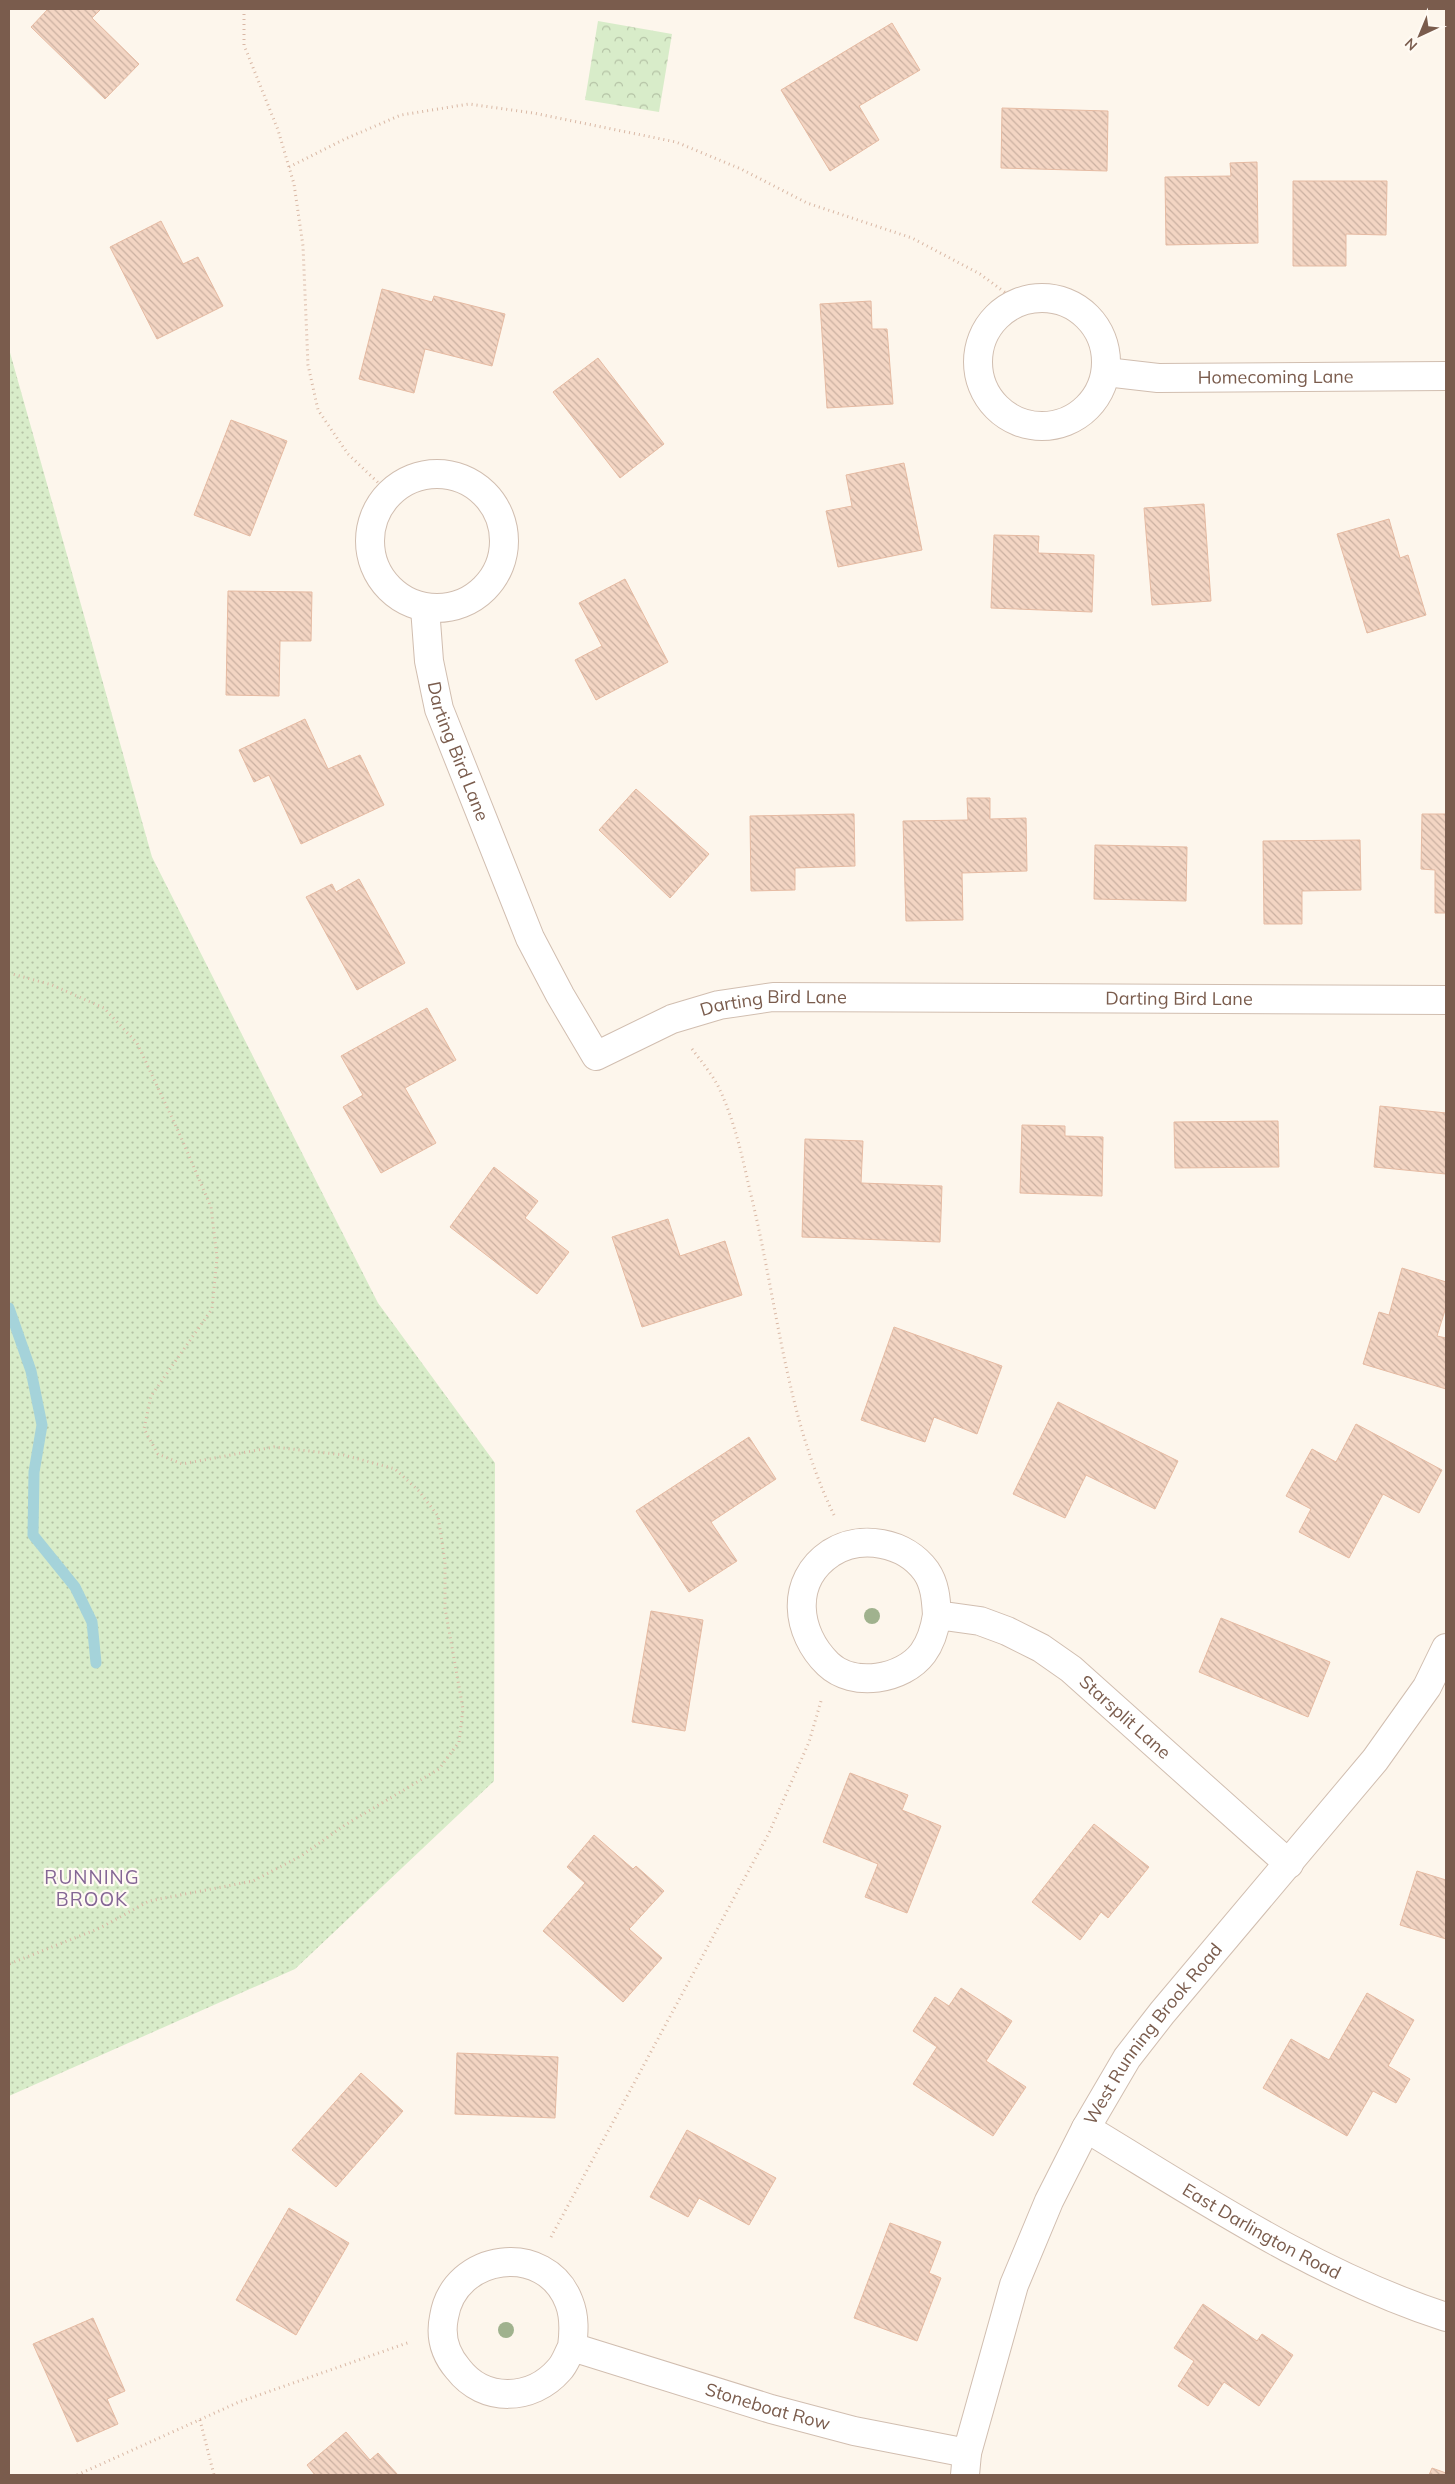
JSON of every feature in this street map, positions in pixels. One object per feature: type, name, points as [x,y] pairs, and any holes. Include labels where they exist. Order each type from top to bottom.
[{"type":"street","points":[[1037,297],[1053,298],[1077,307],[1091,319],[1103,340],[1106,372],[1100,391],[1088,407],[1075,417],[1052,425],[1029,425],[1010,417],[991,400],[980,377],[978,360],[982,341],[990,324],[1001,312],[1018,302],[1037,297]]},
{"type":"street","name":"Homecoming Lane","points":[[1106,372],[1158,378],[1446,376]]},
{"type":"street","points":[[441,474],[468,481],[491,502],[502,523],[504,548],[493,580],[473,598],[452,607],[425,608],[407,602],[386,585],[374,566],[369,544],[373,518],[389,493],[417,477],[441,474]]},
{"type":"street","name":"Darting Bird Lane","points":[[425,608],[429,660],[439,709],[530,938],[560,995],[596,1056],[672,1019],[719,1005],[773,997],[1446,1000]]},
{"type":"street","points":[[871,1542],[886,1544],[909,1555],[926,1571],[935,1593],[938,1614],[934,1632],[923,1653],[910,1665],[893,1675],[871,1679],[854,1677],[831,1667],[813,1648],[804,1630],[801,1610],[804,1591],[809,1578],[820,1563],[831,1553],[848,1545],[871,1542]]},
{"type":"street","name":"Starsplit Lane","points":[[938,1614],[980,1621],[1042,1648],[1071,1670],[1289,1864]]},
{"type":"street","name":"West Running Brook Road","points":[[966,2464],[1014,2285],[1049,2201],[1086,2128],[1127,2058],[1162,2013],[1375,1760],[1427,1687],[1446,1648]]},
{"type":"street","name":"East Darlington Road","points":[[1086,2128],[1266,2238],[1343,2275],[1446,2317]]},
{"type":"street","points":[[504,2262],[520,2263],[534,2267],[554,2279],[569,2301],[574,2326],[572,2347],[560,2369],[542,2385],[523,2393],[503,2394],[484,2390],[464,2378],[449,2359],[441,2331],[446,2304],[454,2289],[466,2276],[483,2266],[504,2262]]},
{"type":"street","name":"Stoneboat Row","points":[[572,2347],[771,2409],[966,2464]]},
{"type":"path","points":[[244,9],[244,46],[278,130],[294,184],[304,246],[308,365],[318,410],[348,454],[389,493]]},
{"type":"path","points":[[289,167],[345,139],[401,115],[468,104],[533,113],[676,142],[741,169],[807,202],[912,238],[980,274],[1018,302]]},
{"type":"path","points":[[9,973],[52,985],[104,1008],[137,1043],[180,1134],[211,1207],[217,1258],[212,1309],[151,1396],[144,1428],[158,1454],[182,1464],[274,1447],[344,1455],[394,1469],[419,1491],[438,1516],[445,1562],[445,1608],[463,1709],[459,1742],[439,1770],[345,1825],[301,1856],[253,1881],[149,1901],[100,1928],[9,1964]]},
{"type":"path","points":[[672,1019],[717,1085],[737,1135],[765,1252],[781,1344],[795,1408],[819,1485],[848,1545]]},
{"type":"path","points":[[534,2267],[769,1833],[809,1742],[831,1667]]},
{"type":"path","points":[[76,2475],[239,2402],[441,2331]]},
{"type":"path","points":[[200,2420],[214,2475]]},
{"type":"green space","points":[[598,21],[672,34],[659,112],[585,100]]},
{"type":"green space","points":[[9,349],[152,857],[378,1303],[495,1463],[494,1781],[295,1969],[9,2096]]},
{"type":"building","points":[[48,9],[101,9],[92,18],[139,64],[105,99],[31,27]]},
{"type":"building","points":[[892,23],[920,70],[859,106],[879,140],[830,171],[781,90]]},
{"type":"building","points":[[1002,108],[1108,111],[1107,171],[1001,168]]},
{"type":"building","points":[[1257,162],[1258,243],[1166,245],[1165,177],[1231,176],[1230,163]]},
{"type":"building","points":[[1293,181],[1387,181],[1386,235],[1346,234],[1346,266],[1293,266]]},
{"type":"building","points":[[161,221],[183,264],[198,257],[223,306],[157,339],[110,247]]},
{"type":"building","points":[[382,289],[432,302],[434,296],[505,314],[492,366],[425,349],[414,393],[359,379]]},
{"type":"building","points":[[871,301],[872,329],[887,329],[893,404],[827,408],[820,304]]},
{"type":"building","points":[[598,358],[664,444],[620,478],[553,392]]},
{"type":"building","points":[[231,420],[287,441],[250,536],[194,515]]},
{"type":"building","points":[[904,463],[922,550],[838,567],[826,511],[852,506],[846,475]]},
{"type":"building","points":[[1204,504],[1211,601],[1152,605],[1144,508]]},
{"type":"building","points":[[1389,519],[1400,558],[1408,555],[1426,615],[1367,633],[1337,534]]},
{"type":"building","points":[[994,535],[1039,536],[1038,553],[1094,555],[1092,612],[991,608]]},
{"type":"building","points":[[625,579],[668,662],[596,700],[575,660],[602,646],[579,603]]},
{"type":"building","points":[[228,591],[312,592],[311,641],[280,641],[279,696],[226,695]]},
{"type":"building","points":[[305,719],[328,769],[360,755],[384,805],[301,844],[269,775],[254,782],[239,750]]},
{"type":"building","points":[[636,789],[709,854],[670,898],[599,830]]},
{"type":"building","points":[[967,798],[990,798],[990,819],[1026,818],[1027,871],[962,873],[963,920],[906,921],[903,821],[968,820]]},
{"type":"building","points":[[854,814],[855,866],[795,868],[795,890],[751,891],[750,816]]},
{"type":"building","points":[[1422,814],[1446,814],[1446,913],[1435,913],[1435,870],[1421,869]]},
{"type":"building","points":[[1360,840],[1361,890],[1302,891],[1302,924],[1264,924],[1263,841]]},
{"type":"building","points":[[1095,845],[1187,847],[1186,901],[1094,899]]},
{"type":"building","points":[[359,879],[405,963],[357,990],[306,897],[332,884],[336,892]]},
{"type":"building","points":[[427,1008],[456,1060],[405,1088],[436,1143],[381,1173],[343,1107],[363,1095],[341,1056]]},
{"type":"building","points":[[1380,1106],[1446,1113],[1446,1174],[1374,1167]]},
{"type":"building","points":[[1278,1121],[1279,1167],[1175,1168],[1174,1122]]},
{"type":"building","points":[[1022,1125],[1065,1126],[1065,1136],[1103,1137],[1102,1196],[1020,1193]]},
{"type":"building","points":[[805,1139],[863,1141],[861,1183],[942,1186],[940,1242],[802,1237]]},
{"type":"building","points":[[494,1167],[538,1201],[525,1218],[569,1252],[537,1294],[450,1227]]},
{"type":"building","points":[[668,1219],[680,1256],[725,1241],[742,1295],[642,1327],[612,1237]]},
{"type":"building","points":[[1402,1268],[1446,1282],[1446,1307],[1437,1336],[1446,1338],[1446,1389],[1363,1364],[1379,1312],[1389,1315]]},
{"type":"building","points":[[894,1327],[1002,1366],[977,1434],[934,1417],[925,1442],[861,1420]]},
{"type":"building","points":[[1058,1402],[1178,1461],[1155,1509],[1086,1475],[1065,1518],[1013,1494]]},
{"type":"building","points":[[1356,1424],[1442,1470],[1419,1513],[1383,1494],[1349,1558],[1299,1532],[1311,1509],[1286,1496],[1312,1449],[1336,1462]]},
{"type":"building","points":[[749,1437],[776,1479],[711,1522],[737,1561],[689,1592],[636,1511]]},
{"type":"building","points":[[651,1611],[703,1620],[685,1731],[632,1722]]},
{"type":"building","points":[[1221,1618],[1330,1662],[1308,1717],[1199,1672]]},
{"type":"building","points":[[850,1773],[908,1795],[902,1810],[941,1826],[907,1913],[865,1897],[878,1864],[823,1842]]},
{"type":"building","points":[[1094,1824],[1149,1867],[1108,1918],[1101,1912],[1080,1940],[1032,1902]]},
{"type":"building","points":[[594,1835],[633,1869],[636,1866],[664,1891],[629,1929],[662,1958],[623,2002],[543,1931],[585,1883],[567,1867]]},
{"type":"building","points":[[1417,1871],[1446,1880],[1446,1939],[1400,1925]]},
{"type":"building","points":[[961,1988],[1012,2021],[986,2061],[1026,2087],[993,2136],[913,2084],[937,2047],[913,2031],[935,1997],[949,2006]]},
{"type":"building","points":[[1367,1993],[1414,2020],[1388,2066],[1410,2079],[1396,2103],[1373,2091],[1347,2136],[1263,2088],[1291,2039],[1329,2060]]},
{"type":"building","points":[[457,2053],[558,2057],[555,2118],[455,2114]]},
{"type":"building","points":[[361,2073],[403,2111],[336,2187],[292,2150]]},
{"type":"building","points":[[687,2130],[776,2178],[749,2225],[699,2198],[688,2217],[650,2197]]},
{"type":"building","points":[[289,2208],[349,2243],[296,2335],[236,2300]]},
{"type":"building","points":[[890,2223],[941,2242],[929,2273],[941,2278],[917,2341],[854,2318]]},
{"type":"building","points":[[1203,2304],[1257,2341],[1262,2334],[1293,2355],[1259,2406],[1224,2382],[1208,2406],[1178,2386],[1194,2361],[1174,2348]]},
{"type":"building","points":[[93,2318],[125,2391],[107,2399],[118,2424],[77,2442],[33,2344]]},
{"type":"building","points":[[346,2432],[370,2460],[378,2453],[398,2475],[315,2475],[307,2465]]},
{"type":"building","points":[[1432,2468],[1446,2473],[1446,2475],[1429,2475]]},
{"type":"waterway","points":[[9,1308],[31,1371],[42,1425],[34,1472],[33,1535],[75,1587],[92,1622],[96,1663]]},
{"type":"district","name":"RUNNING BROOK","points":[[92,1888]]}]
